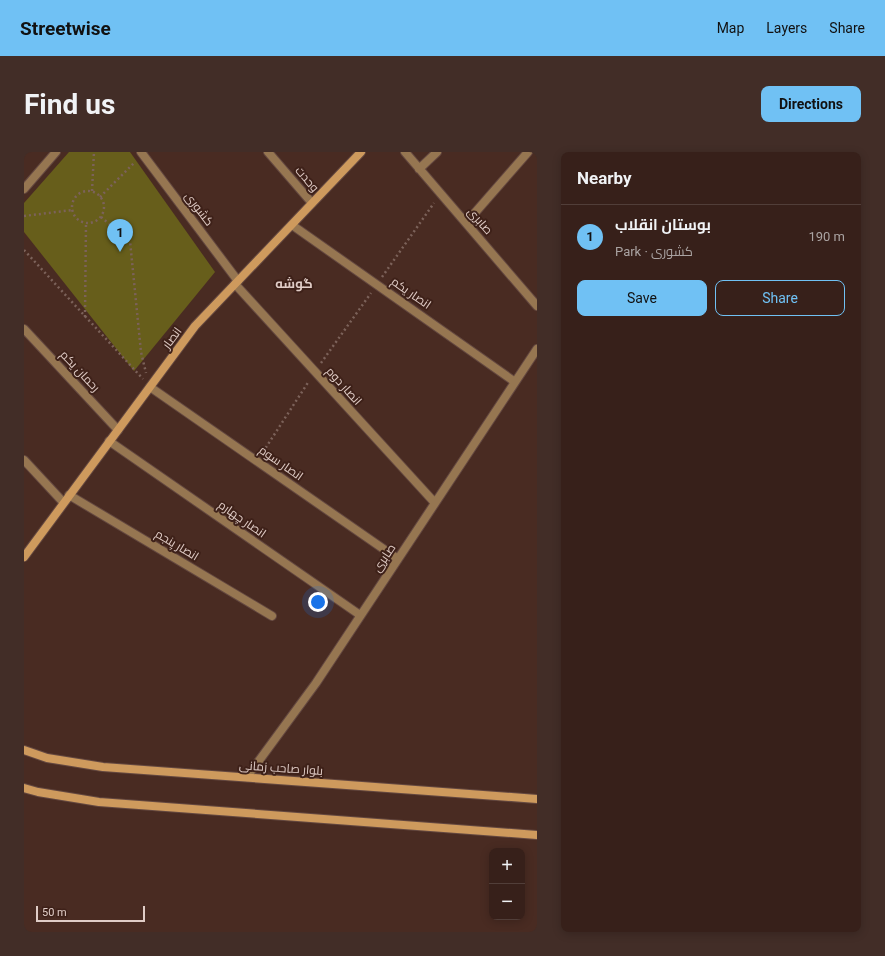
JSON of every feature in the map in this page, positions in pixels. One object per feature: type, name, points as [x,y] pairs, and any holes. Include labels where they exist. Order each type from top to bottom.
[{"type":"main road","name":"انصار","points":[[24,557],[63,502],[195,326],[361,152]]},
{"type":"main road","name":"بلوار صاحب زمانی","points":[[24,750],[47,758],[103,767],[537,800]]},
{"type":"main road","points":[[24,788],[38,792],[99,802],[537,835]]},
{"type":"street","points":[[24,189],[56,152]]},
{"type":"street","name":"وحدت","points":[[268,152],[312,203]]},
{"type":"street","name":"صابری","points":[[405,152],[537,305]]},
{"type":"street","points":[[419,169],[437,152]]},
{"type":"street","points":[[466,223],[528,152]]},
{"type":"street","name":"کشوری","points":[[142,153],[237,283]]},
{"type":"street","name":"انصار یکم","points":[[292,225],[515,382]]},
{"type":"street","name":"انصار دوم","points":[[237,283],[315,372],[435,503]]},
{"type":"street","name":"رحمان یکم","points":[[24,329],[118,430]]},
{"type":"street","name":"صابری","points":[[247,778],[316,683],[537,349]]},
{"type":"street","name":"انصار سوم","points":[[150,387],[398,559]]},
{"type":"street","name":"انصار چهارم","points":[[109,442],[360,615]]},
{"type":"street","points":[[24,460],[63,502]]},
{"type":"street","name":"انصار پنجم","points":[[69,495],[272,616]]},
{"type":"path","points":[[92,191],[94,152]]},
{"type":"path","points":[[100,197],[142,153]]},
{"type":"path","points":[[86,191],[92,191],[100,197],[104,207],[100,217],[86,223],[77,219],[72,210],[73,200],[77,195],[86,191]]},
{"type":"path","points":[[257,462],[315,372],[440,194]]},
{"type":"path","points":[[24,216],[72,210]]},
{"type":"path","points":[[100,217],[130,241],[141,352],[150,387]]},
{"type":"path","points":[[85,317],[86,223]]},
{"type":"path","points":[[24,250],[150,387]]},
{"type":"shaded area","points":[[69,152],[130,152],[215,272],[134,371],[24,232],[24,203]]},
{"type":"place","name":"بوستان انقلاب","points":[[120,252]]},
{"type":"district","name":"گوشه","points":[[294,283]]}]
